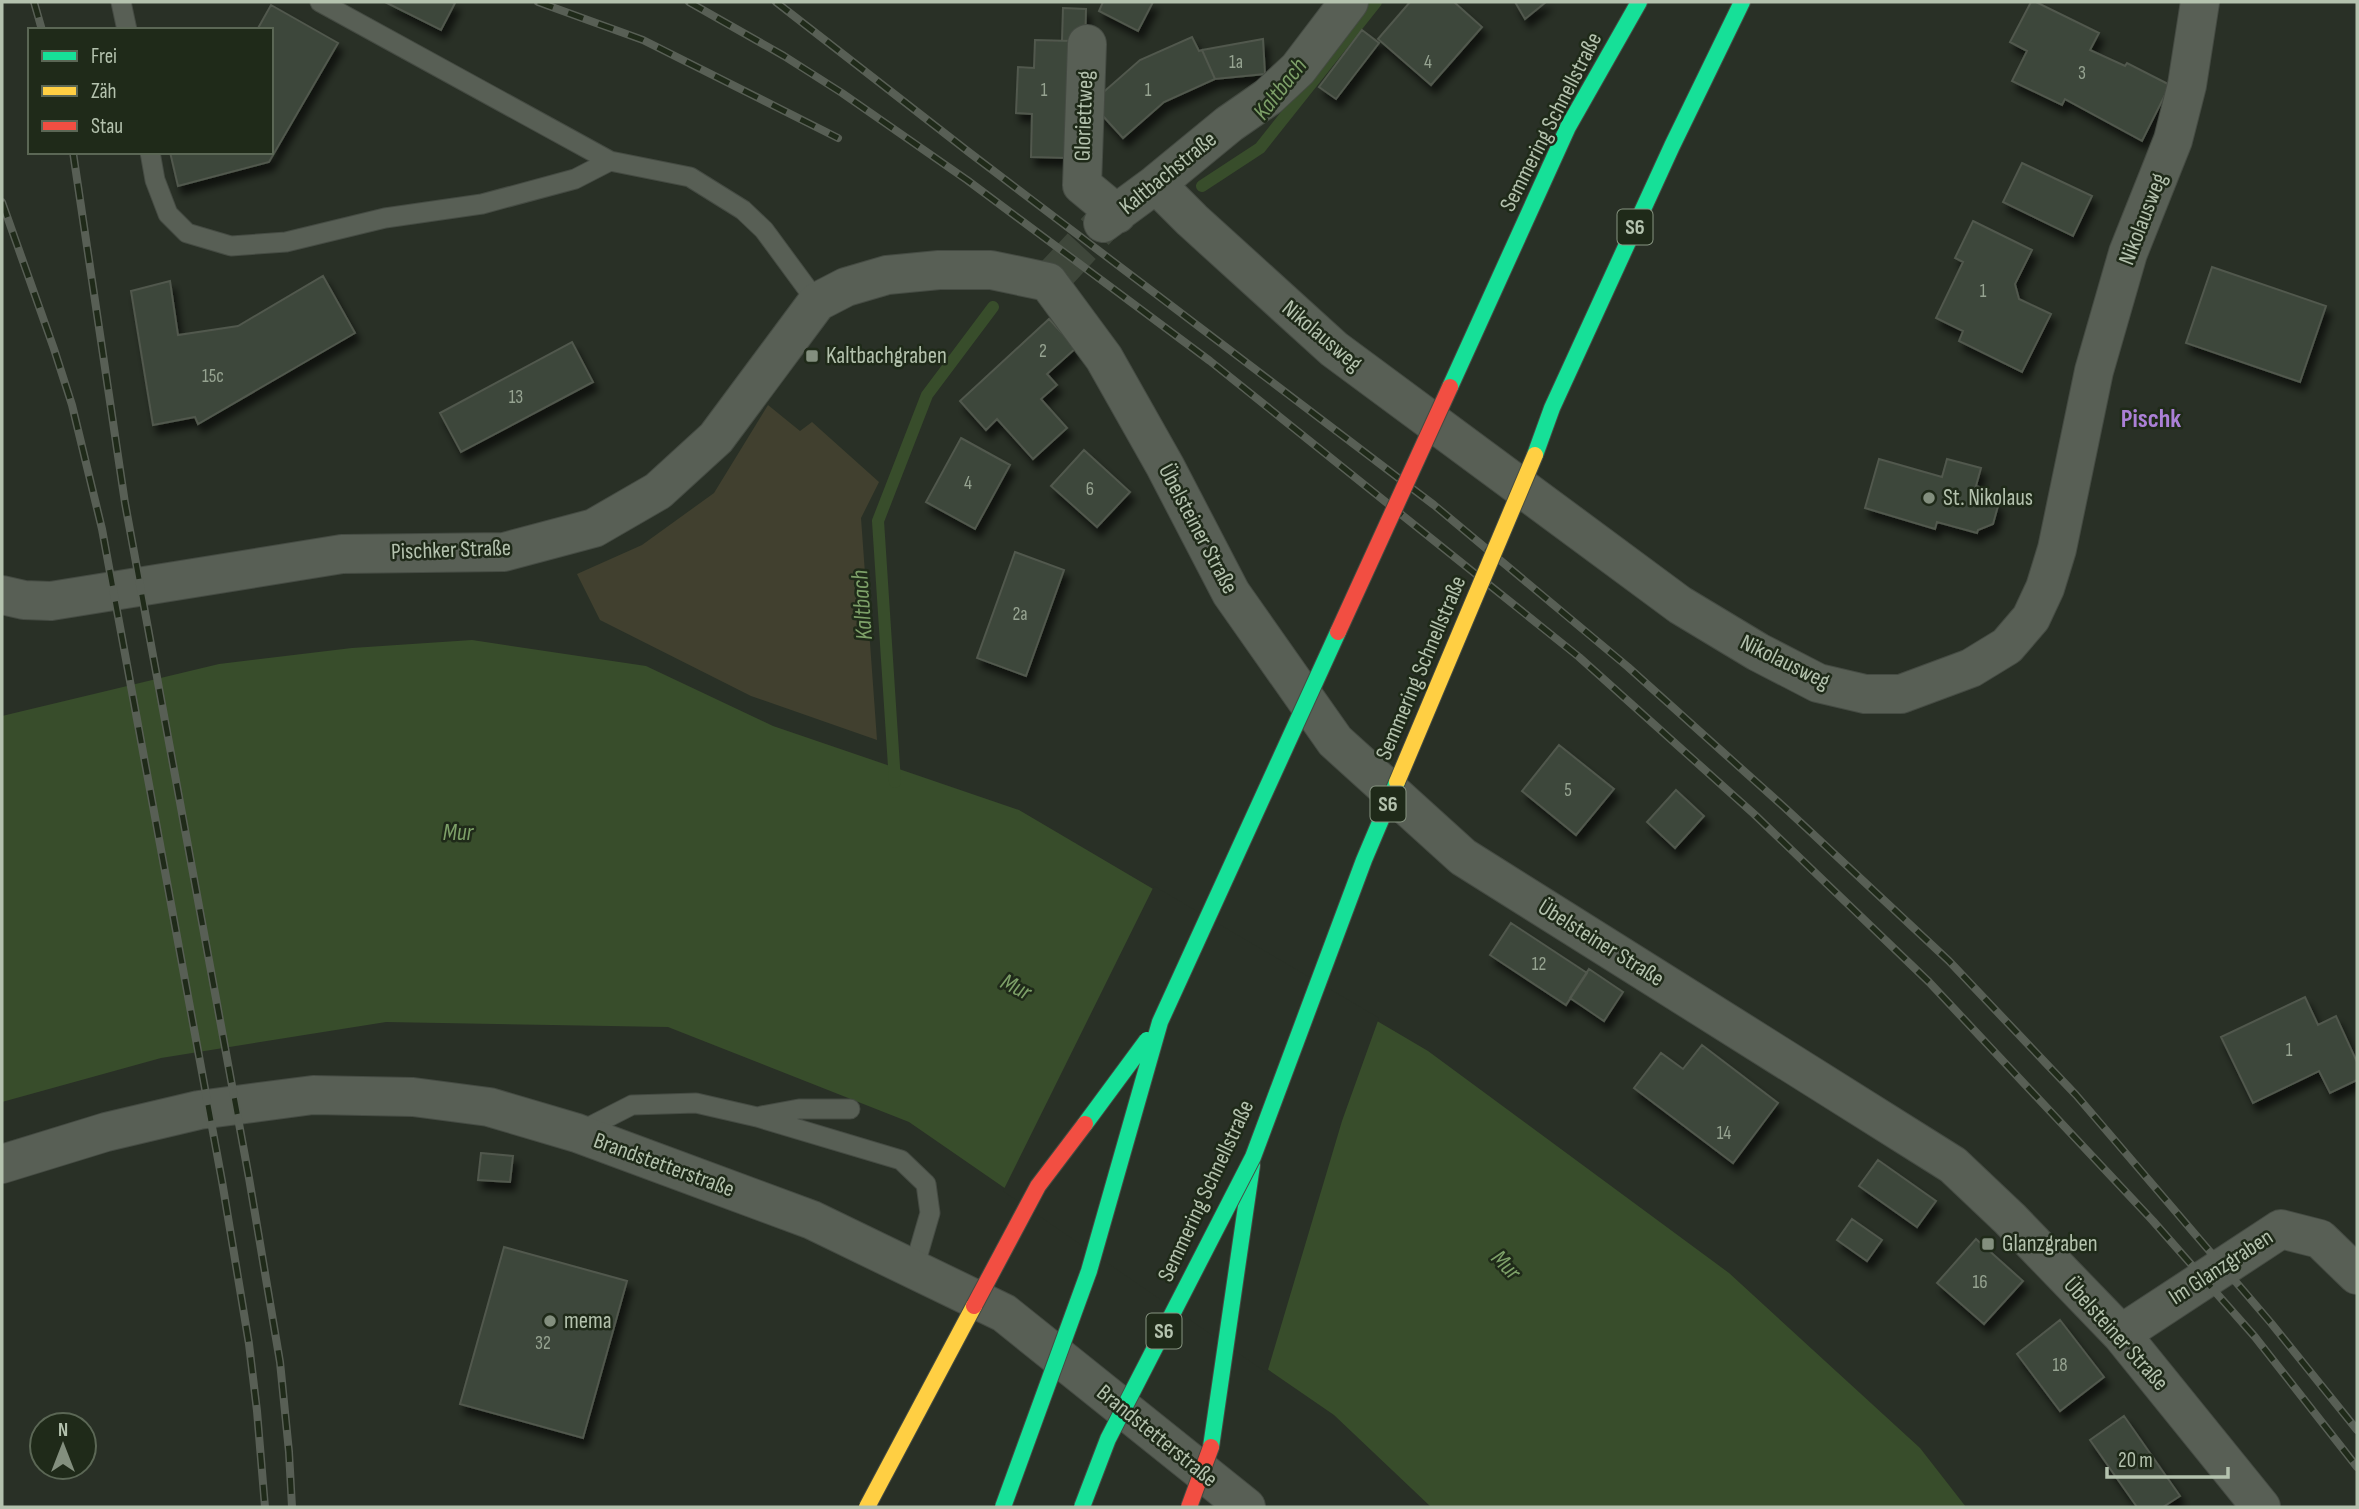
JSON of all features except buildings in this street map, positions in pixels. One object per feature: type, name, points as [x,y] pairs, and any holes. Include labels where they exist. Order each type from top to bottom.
[{"type":"highway","name":"Semmering Schnellstraße","points":[[1003,1507],[1089,1271],[1160,1022],[1568,127],[1639,2]]},
{"type":"highway","name":"Semmering Schnellstraße","points":[[1082,1507],[1108,1439],[1253,1157],[1364,860],[1535,455],[1552,408],[1672,146],[1742,2]]},
{"type":"highway","points":[[867,1507],[1038,1186],[1160,1022]]},
{"type":"highway","points":[[1205,1507],[1211,1447],[1253,1157]]},
{"type":"highway","points":[[1189,1507],[1211,1447]]},
{"type":"street","name":"Kaltbachstraße","points":[[1110,219],[1229,124],[1268,97],[1298,69],[1349,2]]},
{"type":"street","name":"Nikolausweg","points":[[1156,184],[1334,349],[1680,605],[1758,652],[1818,683],[1865,694],[1901,694],[1971,668],[2007,646],[2031,618],[2045,588],[2057,549],[2094,371],[2128,253],[2173,140],[2187,85],[2200,2]]},
{"type":"street","name":"Gloriettweg","points":[[1087,44],[1082,185],[1110,219]]},
{"type":"street","name":"Pischker Straße","points":[[2,595],[24,600],[51,601],[342,554],[504,552],[594,528],[658,491],[716,438],[817,302],[846,287],[887,275],[939,270],[991,270],[1052,278]]},
{"type":"street","name":"Übelsteiner Straße","points":[[1052,278],[1104,358],[1165,466],[1231,593],[1335,741],[1463,857],[1953,1165],[2010,1219],[2120,1334],[2261,1507]]},
{"type":"street","name":"Brandstetterstraße","points":[[2,1164],[106,1132],[200,1110],[313,1095],[413,1097],[489,1107],[577,1133],[812,1220],[1004,1313],[1246,1507]]},
{"type":"street","name":"Im Glanzgraben","points":[[2120,1334],[2281,1229],[2320,1240],[2357,1275]]},
{"type":"lane","points":[[121,2],[127,28]]},
{"type":"lane","points":[[320,2],[610,161],[690,177],[743,210],[764,230],[817,302]]},
{"type":"lane","points":[[150,154],[155,180],[168,214],[187,233],[232,246],[286,242],[385,218],[482,204],[575,179],[610,161]]},
{"type":"lane","points":[[577,1133],[632,1105],[696,1103],[757,1117],[901,1160],[926,1184],[930,1213],[914,1268]]},
{"type":"lane","points":[[757,1117],[799,1109],[850,1110]]},
{"type":"shaded area","points":[[768,405],[800,431],[812,422],[879,482],[861,518],[877,740],[751,696],[600,620],[577,574],[642,545],[714,493]]},
{"type":"water","name":"Mur","points":[[472,640],[646,666],[773,726],[1019,810],[1428,1051],[1729,1273],[1920,1448],[1966,1507],[1431,1507],[1334,1415],[909,1122],[668,1027],[386,1022],[161,1058],[2,1102],[2,716],[219,664],[352,648]]},
{"type":"pier","points":[[1154,886],[1379,1018],[1342,1121],[1267,1373],[1003,1191]]},
{"type":"waterway","name":"Kaltbach","points":[[1202,186],[1260,148],[1376,2]]},
{"type":"waterway","name":"Kaltbach","points":[[895,782],[878,521],[927,395],[993,307]]},
{"type":"tunnel","points":[[1056,274],[1103,223]]},
{"type":"railway","points":[[34,2],[41,28]]},
{"type":"railway","points":[[538,2],[643,40],[838,138]]},
{"type":"railway","points":[[689,2],[784,56],[842,93],[967,180],[1210,361],[1579,657],[1754,814],[1929,982],[2153,1221],[2255,1337],[2357,1467]]},
{"type":"railway","points":[[776,2],[970,153],[1434,505],[1628,667],[1784,807],[1949,961],[2076,1095],[2271,1323],[2357,1430]]},
{"type":"railway","points":[[73,154],[125,503],[249,1178],[280,1362],[292,1507]]},
{"type":"railway","points":[[2,202],[72,405],[102,529],[222,1181],[249,1344],[265,1507]]},
{"type":"traffic: fast","points":[[1450,387],[1568,127],[1639,2]]},
{"type":"traffic: fast","points":[[1535,455],[1552,408],[1672,146],[1742,2]]},
{"type":"traffic: fast","points":[[1003,1507],[1089,1271],[1160,1022],[1338,632]]},
{"type":"traffic: fast","points":[[1082,1507],[1108,1439],[1253,1157],[1364,860],[1397,782]]},
{"type":"traffic: fast","points":[[1085,1124],[1147,1040]]},
{"type":"traffic: fast","points":[[1211,1447],[1252,1165]]},
{"type":"traffic: slow","points":[[1397,782],[1535,455]]},
{"type":"traffic: slow","points":[[867,1507],[974,1306]]},
{"type":"traffic: jam","points":[[1338,632],[1450,387]]},
{"type":"traffic: jam","points":[[974,1306],[1038,1186],[1085,1124]]},
{"type":"traffic: jam","points":[[1189,1507],[1211,1447]]},
{"type":"place","name":"Kaltbachgraben","points":[[812,356]]},
{"type":"place","name":"St. Nikolaus","points":[[1929,498]]},
{"type":"place","name":"Glanzgraben","points":[[1988,1244]]},
{"type":"place","name":"mema","points":[[550,1321]]},
{"type":"district","name":"Pischk","points":[[2151,419]]}]
